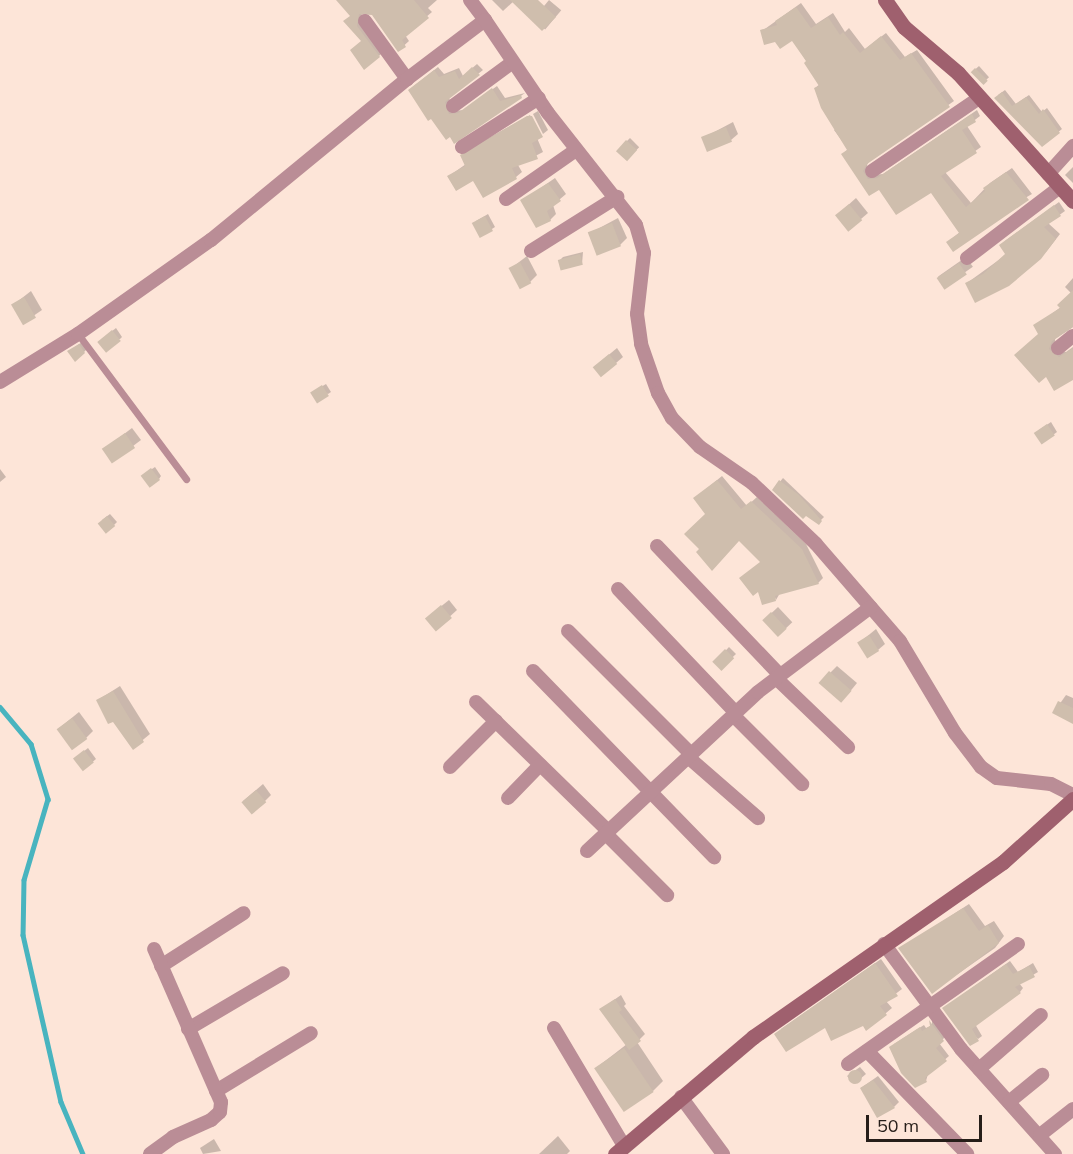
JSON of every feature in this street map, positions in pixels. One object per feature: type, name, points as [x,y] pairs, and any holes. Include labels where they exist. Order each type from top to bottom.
[{"type":"street","points":[[470,0],[576,150],[617,197],[642,239],[644,267],[638,328],[645,360],[664,407],[695,443],[752,483],[786,514],[871,607],[919,667],[955,733],[981,767],[998,778],[1051,784],[1073,797],[1003,862],[777,1018],[620,1150],[554,1028]]},
{"type":"street","points":[[885,0],[904,27],[979,98],[1073,201]]},
{"type":"street","points":[[0,382],[78,334],[211,240],[407,79],[485,20]]},
{"type":"street","points":[[365,21],[407,79]]},
{"type":"street","points":[[453,106],[513,62]]},
{"type":"street","points":[[462,147],[539,98]]},
{"type":"street","points":[[872,171],[979,98]]},
{"type":"street","points":[[1048,174],[1073,147]]},
{"type":"street","points":[[506,199],[576,150]]},
{"type":"street","points":[[967,258],[1060,187]]},
{"type":"street","points":[[531,251],[617,197]]},
{"type":"street","points":[[1058,348],[1073,336]]},
{"type":"street","points":[[657,546],[778,676],[848,747]]},
{"type":"street","points":[[618,589],[802,784]]},
{"type":"street","points":[[587,851],[778,676],[871,607]]},
{"type":"street","points":[[568,631],[690,755],[758,818]]},
{"type":"street","points":[[533,671],[649,793],[714,857]]},
{"type":"street","points":[[476,702],[667,895]]},
{"type":"street","points":[[450,767],[496,722]]},
{"type":"street","points":[[508,798],[540,765]]},
{"type":"street","points":[[161,966],[244,913]]},
{"type":"street","points":[[884,944],[927,1008],[1055,1154]]},
{"type":"street","points":[[848,1064],[1018,944]]},
{"type":"street","points":[[150,1154],[220,1112],[216,1091],[154,949]]},
{"type":"street","points":[[188,1029],[283,973]]},
{"type":"street","points":[[979,1069],[1041,1015]]},
{"type":"street","points":[[216,1091],[311,1033]]},
{"type":"street","points":[[867,1051],[967,1154]]},
{"type":"street","points":[[1009,1102],[1042,1075]]},
{"type":"street","points":[[681,1097],[723,1154]]},
{"type":"street","points":[[1040,1135],[1073,1109]]},
{"type":"lane","points":[[78,334],[186,479]]},
{"type":"building","points":[[336,0],[414,0],[429,18],[402,40],[406,47],[398,52],[372,15],[359,14],[357,26],[380,57],[364,70],[350,50],[361,41],[343,21],[350,16]]},
{"type":"building","points":[[510,0],[538,0],[556,17],[542,31]]},
{"type":"building","points":[[796,7],[811,28],[828,17],[840,35],[843,32],[860,53],[881,36],[900,60],[911,53],[950,107],[867,164],[863,171],[868,179],[877,178],[972,114],[976,122],[962,130],[977,153],[941,176],[966,207],[985,191],[983,188],[1006,172],[1029,200],[953,252],[946,242],[959,233],[931,193],[896,215],[879,190],[869,196],[841,154],[847,150],[821,108],[814,88],[819,86],[804,63],[806,61],[792,41],[780,49],[775,42],[764,45],[760,30],[777,25],[775,21]]},
{"type":"building","points":[[472,67],[480,75],[445,102],[449,114],[458,113],[492,88],[500,101],[521,95],[522,98],[454,144],[450,137],[446,140],[431,119],[428,121],[408,90],[434,70],[439,77],[455,71],[459,79]]},
{"type":"building","points":[[975,68],[988,81],[983,85],[971,72]]},
{"type":"building","points":[[1002,92],[1012,106],[1026,97],[1039,114],[1043,109],[1060,133],[1042,147],[994,98]]},
{"type":"building","points":[[527,116],[532,116],[543,137],[532,143],[538,159],[512,168],[517,179],[483,198],[473,181],[456,191],[447,176],[465,166],[460,155]]},
{"type":"building","points":[[726,127],[732,142],[707,152],[701,137]]},
{"type":"building","points":[[626,140],[637,150],[627,161],[616,151]]},
{"type":"building","points":[[548,183],[561,201],[547,211],[551,221],[536,228],[520,200]]},
{"type":"building","points":[[849,204],[862,220],[848,232],[835,215]]},
{"type":"building","points":[[1054,205],[1061,216],[1044,227],[1056,239],[1041,259],[1009,286],[975,303],[965,283],[983,274],[1005,254],[999,245]]},
{"type":"building","points":[[485,216],[493,231],[480,238],[472,223]]},
{"type":"building","points":[[612,223],[621,246],[597,256],[588,232]]},
{"type":"building","points":[[580,254],[583,265],[561,271],[558,260]]},
{"type":"building","points":[[520,262],[531,283],[520,289],[509,268]]},
{"type":"building","points":[[959,263],[967,275],[944,290],[937,278]]},
{"type":"building","points":[[1073,290],[1073,327],[1052,341],[1049,349],[1059,357],[1073,348],[1073,380],[1054,391],[1046,377],[1039,383],[1014,355],[1038,334],[1033,325],[1060,308],[1057,305]]},
{"type":"building","points":[[24,297],[36,318],[23,325],[11,304]]},
{"type":"building","points":[[112,330],[121,341],[106,353],[97,342]]},
{"type":"building","points":[[79,344],[85,353],[75,362],[67,351]]},
{"type":"building","points":[[609,354],[617,364],[601,377],[593,367]]},
{"type":"building","points":[[322,385],[329,396],[317,403],[310,392]]},
{"type":"building","points":[[1047,424],[1055,436],[1042,445],[1034,433]]},
{"type":"building","points":[[125,433],[135,448],[112,464],[102,449]]},
{"type":"building","points":[[151,468],[160,480],[150,488],[141,476]]},
{"type":"building","points":[[717,480],[741,509],[751,501],[802,549],[819,584],[775,596],[776,601],[762,605],[758,592],[753,596],[739,578],[760,562],[739,541],[712,571],[696,552],[699,549],[684,534],[705,514],[693,498]]},
{"type":"building","points":[[779,480],[799,495],[822,521],[819,525],[806,516],[803,519],[772,490]]},
{"type":"building","points":[[107,516],[115,526],[106,534],[98,524]]},
{"type":"building","points":[[441,605],[452,618],[436,632],[425,618]]},
{"type":"building","points":[[771,612],[787,629],[778,637],[762,620]]},
{"type":"building","points":[[869,635],[879,651],[867,659],[857,642]]},
{"type":"building","points":[[725,649],[734,658],[721,671],[712,662]]},
{"type":"building","points":[[829,671],[852,691],[841,703],[819,683]]},
{"type":"building","points":[[113,691],[144,742],[133,750],[113,722],[108,724],[96,700]]},
{"type":"building","points":[[1058,701],[1073,708],[1073,724],[1052,713]]},
{"type":"building","points":[[72,718],[87,739],[72,750],[57,729]]},
{"type":"building","points":[[84,750],[94,763],[83,771],[73,759]]},
{"type":"building","points":[[256,790],[266,802],[252,814],[241,802]]},
{"type":"building","points":[[963,908],[979,931],[988,925],[999,943],[932,994],[898,948]]},
{"type":"building","points":[[875,963],[898,996],[880,1006],[887,1015],[866,1031],[863,1026],[831,1041],[825,1028],[786,1052],[774,1034]]},
{"type":"building","points":[[1006,964],[1013,974],[1029,966],[1035,977],[1015,987],[1021,993],[972,1029],[979,1041],[970,1046],[942,1008]]},
{"type":"building","points":[[615,999],[622,1010],[619,1012],[641,1041],[629,1050],[599,1009]]},
{"type":"building","points":[[929,1020],[944,1041],[936,1048],[947,1061],[925,1078],[927,1082],[915,1088],[901,1073],[889,1047],[920,1027],[922,1031],[930,1026]]},
{"type":"building","points":[[624,1048],[654,1092],[624,1112],[594,1068]]},
{"type":"building","points":[[852,1070],[858,1070],[862,1077],[858,1084],[852,1084],[848,1080],[848,1074]]},
{"type":"building","points":[[873,1080],[895,1108],[877,1118],[860,1088]]},
{"type":"waterway","points":[[0,707],[31,744],[48,799],[24,880],[23,935],[61,1102],[83,1154]]}]
